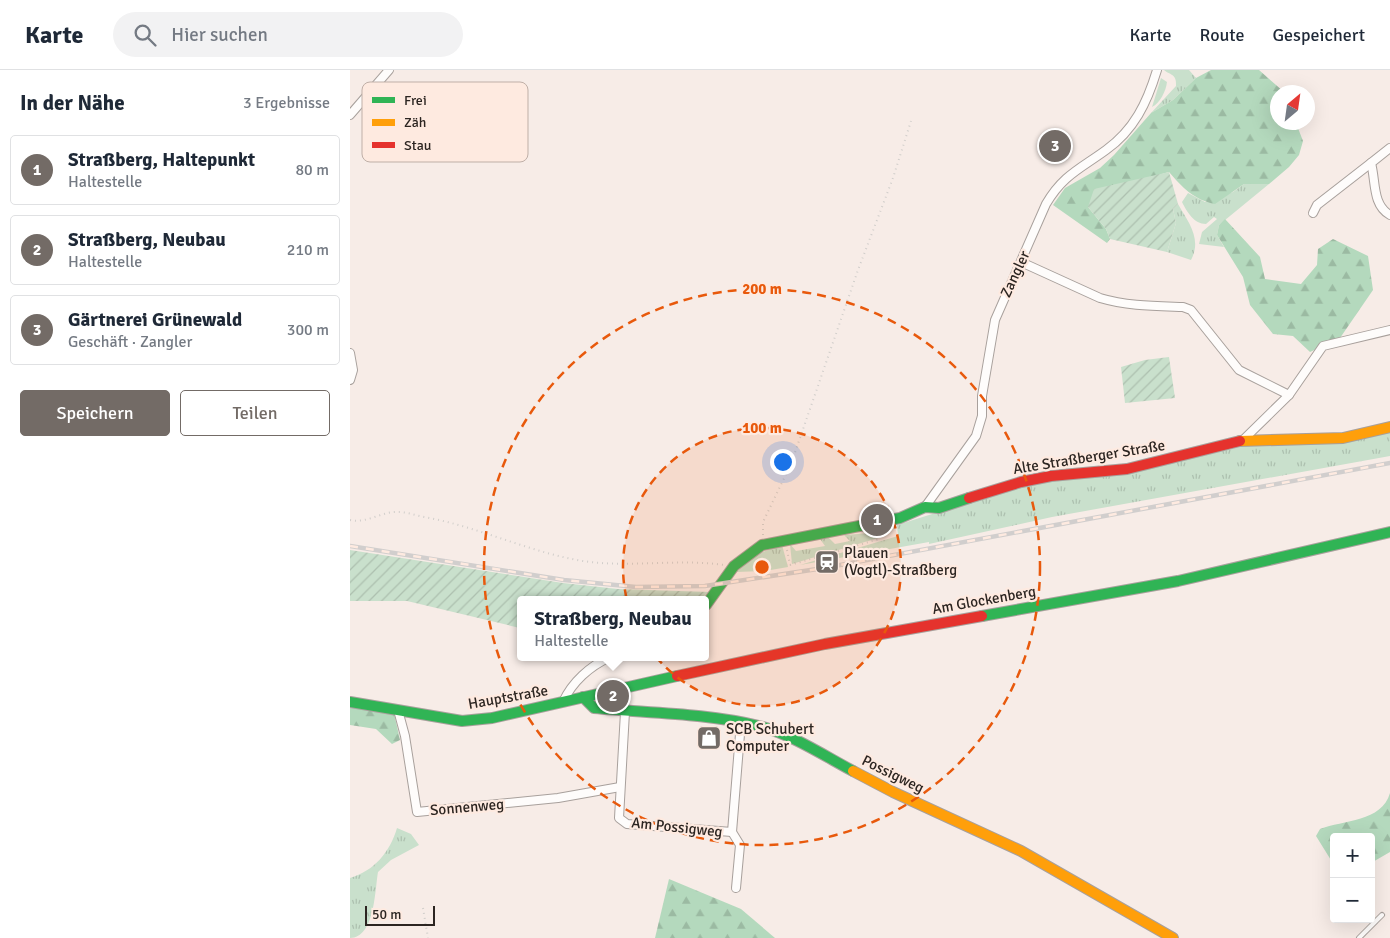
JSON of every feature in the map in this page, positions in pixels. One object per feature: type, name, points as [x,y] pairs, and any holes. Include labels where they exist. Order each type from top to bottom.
[{"type":"street","points":[[378,82],[388,70]]},
{"type":"street","name":"Zangler","points":[[925,507],[979,429],[982,396],[995,320],[1056,187],[1107,149],[1126,132],[1139,116],[1150,94],[1157,70]]},
{"type":"street","points":[[350,115],[362,101]]},
{"type":"street","points":[[1313,213],[1317,205],[1390,148]]},
{"type":"street","points":[[1372,163],[1377,200],[1380,208],[1390,214]]},
{"type":"street","points":[[1021,262],[1100,298],[1131,305],[1183,307],[1190,310],[1239,370],[1289,395]]},
{"type":"street","points":[[1244,440],[1289,395],[1323,346],[1390,330]]},
{"type":"street","points":[[350,353],[353,370],[350,380]]},
{"type":"street","name":"Alte Straßberger Straße","points":[[709,601],[734,566],[762,545],[900,518],[925,507],[939,508],[1020,482],[1050,476],[1127,469],[1244,440],[1326,439],[1390,427]]},
{"type":"street","name":"Am Glockenberg","points":[[583,697],[825,644],[1178,581],[1390,532]]},
{"type":"street","points":[[563,702],[573,684],[604,661]]},
{"type":"street","name":"Hauptstraße","points":[[350,702],[462,721],[492,718],[583,697]]},
{"type":"street","name":"Possigweg","points":[[583,697],[594,708],[741,722],[760,726],[792,739],[893,792],[1022,851],[1173,938]]},
{"type":"street","name":"Sonnenweg","points":[[398,710],[405,736],[417,812],[558,798],[620,787]]},
{"type":"street","name":"Am Possigweg","points":[[625,712],[619,818],[627,824],[732,832],[741,722]]},
{"type":"street","points":[[732,832],[740,845],[736,888]]},
{"type":"lane","points":[[1359,938],[1382,916]]},
{"type":"path","points":[[762,545],[764,522],[791,464],[893,178],[911,120]]},
{"type":"path","points":[[350,520],[357,522],[396,512],[455,523],[510,542],[578,560],[647,565],[706,562],[734,566]]},
{"type":"path","points":[[787,550],[790,566],[879,540]]},
{"type":"path","points":[[423,908],[428,938]]},
{"type":"green space","points":[[1164,70],[1189,70],[1196,78],[1173,100],[1151,113],[1176,86],[1174,77]]},
{"type":"green space","points":[[1211,70],[1259,70],[1276,85],[1270,85],[1270,130],[1299,130],[1303,141],[1299,155],[1289,167],[1269,184],[1244,184],[1215,204],[1195,196],[1184,188],[1169,172],[1141,180],[1088,207],[1106,229],[1110,239],[1107,243],[1053,205],[1065,188],[1100,168],[1151,113],[1173,100],[1196,78]]},
{"type":"green space","points":[[1161,78],[1167,82],[1165,89],[1160,100],[1152,107]]},
{"type":"green space","points":[[1169,172],[1178,204],[1173,209],[1176,223],[1167,252],[1110,239],[1106,229],[1088,207],[1094,189]]},
{"type":"green space","points":[[1258,182],[1269,184],[1219,225],[1217,235],[1224,247],[1199,244],[1202,232],[1217,219],[1214,217],[1206,224],[1194,220],[1182,202],[1188,193],[1205,202],[1233,192],[1244,184]]},
{"type":"green space","points":[[1178,204],[1195,238],[1194,252],[1191,260],[1167,252],[1176,223],[1173,209]]},
{"type":"green space","points":[[1225,219],[1260,257],[1265,279],[1301,284],[1317,265],[1318,249],[1333,239],[1368,256],[1373,290],[1340,338],[1310,352],[1293,336],[1273,334],[1250,305],[1243,277],[1217,235],[1219,225]]},
{"type":"green space","points":[[1169,357],[1175,398],[1125,403],[1121,367],[1145,360]]},
{"type":"green space","points":[[1390,432],[1390,456],[1052,517],[929,544],[929,542],[800,565],[898,536],[897,525],[1038,481],[1129,473],[1245,446]]},
{"type":"green space","points":[[872,533],[878,538],[792,564],[790,544],[796,551],[825,546],[820,539],[829,538],[835,544],[850,541],[844,535]]},
{"type":"green space","points":[[782,545],[788,567],[765,571],[736,572],[757,554]]},
{"type":"green space","points":[[350,550],[563,583],[618,589],[709,592],[704,596],[517,596],[517,627],[407,601],[350,601]]},
{"type":"green space","points":[[350,706],[394,713],[400,740],[392,744],[376,729],[350,725]]},
{"type":"green space","points":[[1390,793],[1390,852],[1375,861],[1375,833],[1330,833],[1330,859],[1316,836],[1320,829],[1370,815],[1386,803]]},
{"type":"green space","points":[[397,828],[411,834],[419,845],[391,860],[378,872],[369,922],[358,936],[350,938],[350,878],[366,871],[380,859],[390,845]]},
{"type":"green space","points":[[669,879],[741,909],[775,938],[655,938]]},
{"type":"railway","points":[[350,546],[564,580],[636,587],[705,586],[824,568],[1390,463]]},
{"type":"traffic: fast","points":[[709,601],[734,566],[762,545],[900,518],[925,507],[939,508],[969,498]]},
{"type":"traffic: fast","points":[[982,616],[1178,581],[1390,532]]},
{"type":"traffic: fast","points":[[350,702],[462,721],[492,718],[677,676]]},
{"type":"traffic: fast","points":[[583,697],[594,708],[718,718],[759,726],[783,734],[853,771]]},
{"type":"traffic: slow","points":[[1240,441],[1343,438],[1390,427]]},
{"type":"traffic: slow","points":[[853,771],[893,792],[1021,851],[1173,938]]},
{"type":"traffic: jam","points":[[969,498],[1021,482],[1051,476],[1127,469],[1240,441]]},
{"type":"traffic: jam","points":[[677,676],[825,644],[982,616]]},
{"type":"place","name":"Gärtnerei Grünewald","points":[[1055,146]]},
{"type":"place","name":"Straßberg, Haltepunkt","points":[[877,520]]},
{"type":"place","name":"Plauen (Vogtl)-Straßberg","points":[[827,562]]},
{"type":"place","name":"Straßberg, Neubau","points":[[613,696]]},
{"type":"place","name":"SCB Schubert Computer","points":[[709,738]]}]
